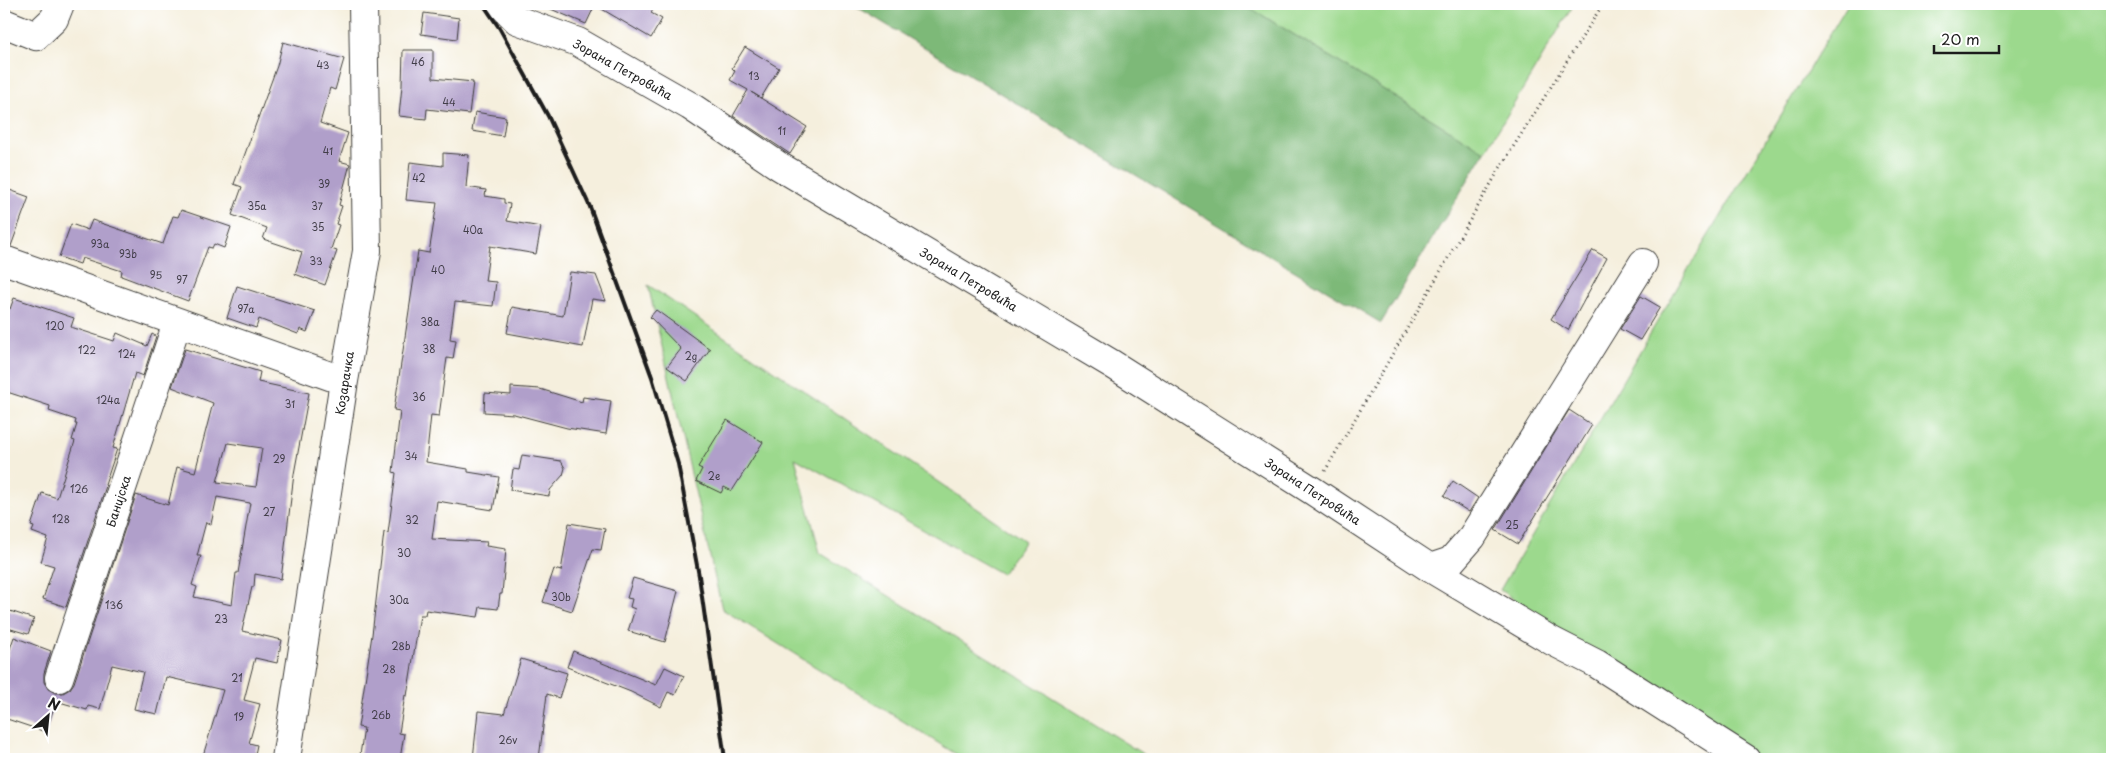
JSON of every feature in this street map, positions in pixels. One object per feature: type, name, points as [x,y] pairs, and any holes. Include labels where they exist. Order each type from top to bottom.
[{"type":"street","points":[[4,22],[36,36],[54,19],[60,4]]},
{"type":"street","name":"Козарачка","points":[[286,759],[344,382],[367,251],[363,4]]},
{"type":"street","name":"Зорана Петровића","points":[[501,4],[517,20],[578,42],[690,106],[780,166],[1112,364],[1313,491],[1430,568],[1552,641],[1597,664],[1746,759]]},
{"type":"street","points":[[4,260],[344,382]]},
{"type":"street","points":[[1430,568],[1451,561],[1472,537],[1642,263]]},
{"type":"street","name":"Банијска","points":[[59,678],[177,323]]},
{"type":"path","points":[[1313,491],[1500,168],[1603,4]]},
{"type":"green space","points":[[852,4],[1244,4],[1485,152],[1381,323]]},
{"type":"green space","points":[[1244,4],[1574,4],[1485,152]]},
{"type":"green space","points":[[1848,4],[2112,4],[2112,759],[1750,759],[1500,590],[1684,276]]},
{"type":"green space","points":[[648,285],[1025,541],[1002,574],[795,458],[820,553],[1151,759],[964,759],[722,609]]},
{"type":"building","points":[[539,4],[657,4],[651,13],[662,19],[651,38],[595,5],[586,24]]},
{"type":"building","points":[[424,13],[459,18],[457,39],[421,34]]},
{"type":"building","points":[[283,42],[344,59],[335,90],[330,88],[320,123],[348,133],[339,161],[350,164],[339,205],[342,206],[336,224],[339,225],[331,249],[337,251],[325,285],[295,274],[302,252],[263,239],[267,228],[232,215],[242,187],[234,184],[277,66]]},
{"type":"building","points":[[745,47],[779,68],[761,98],[751,92],[807,127],[790,154],[733,116],[748,90],[730,80],[735,71],[732,68]]},
{"type":"building","points":[[403,50],[433,50],[433,78],[473,82],[469,114],[427,109],[426,119],[399,116]]},
{"type":"building","points":[[475,112],[506,117],[503,136],[472,131]]},
{"type":"building","points":[[443,153],[469,155],[466,187],[486,190],[485,196],[504,199],[504,203],[510,204],[507,221],[541,227],[536,254],[490,246],[485,281],[496,282],[493,306],[455,302],[450,339],[456,340],[453,359],[447,358],[439,416],[431,415],[426,462],[468,469],[468,472],[499,477],[493,510],[437,501],[432,539],[487,542],[486,546],[506,549],[502,594],[500,594],[498,609],[480,607],[478,617],[426,610],[425,615],[420,615],[399,733],[404,734],[400,759],[387,759],[360,755],[364,728],[358,727],[372,635],[384,532],[388,533],[396,473],[393,472],[400,411],[394,410],[418,251],[429,253],[437,203],[406,200],[410,162],[443,166]]},
{"type":"building","points":[[4,188],[29,197],[11,246],[4,245]]},
{"type":"building","points":[[181,210],[231,227],[224,248],[214,244],[212,248],[208,247],[188,301],[121,276],[122,271],[82,258],[80,264],[59,257],[71,224],[88,230],[92,220],[163,244],[173,216],[178,217]]},
{"type":"building","points":[[1593,250],[1607,258],[1568,330],[1551,319]]},
{"type":"building","points":[[570,272],[596,275],[606,301],[592,299],[583,347],[507,333],[512,307],[563,316]]},
{"type":"building","points":[[237,286],[315,311],[307,332],[300,329],[298,334],[259,319],[256,328],[227,318]]},
{"type":"building","points":[[1641,296],[1660,307],[1640,340],[1620,329]]},
{"type":"building","points":[[14,298],[74,318],[71,327],[114,341],[117,333],[147,346],[152,334],[156,336],[143,376],[135,373],[113,448],[117,449],[66,607],[43,599],[54,566],[41,562],[48,538],[32,532],[34,527],[31,526],[42,493],[57,498],[75,441],[72,440],[77,424],[75,424],[76,420],[49,411],[50,406],[4,391],[4,307],[10,309]]},
{"type":"building","points":[[656,310],[710,349],[687,381],[667,367],[681,349],[650,317]]},
{"type":"building","points":[[185,349],[260,372],[258,382],[309,393],[294,474],[281,579],[255,574],[254,587],[252,587],[242,631],[282,640],[277,663],[255,658],[244,700],[260,704],[249,743],[257,745],[254,759],[202,759],[223,690],[166,677],[157,714],[134,709],[143,672],[112,665],[100,709],[88,706],[87,710],[56,701],[46,732],[4,718],[4,666],[14,637],[51,651],[44,673],[44,682],[48,689],[55,693],[63,693],[70,689],[74,683],[136,495],[168,505],[177,467],[195,472],[213,403],[172,387]],"holes":[[[228,443],[262,448],[256,487],[217,482]],[[217,497],[250,503],[238,573],[236,573],[232,605],[194,597],[197,587],[192,585],[201,556],[197,556],[206,522],[211,524]]]},
{"type":"building","points":[[511,387],[540,389],[582,402],[583,397],[611,401],[606,434],[567,428],[514,414],[484,412],[485,393],[511,395]]},
{"type":"building","points":[[1569,410],[1592,425],[1518,544],[1495,530]]},
{"type":"building","points":[[727,420],[763,442],[732,491],[724,487],[721,493],[696,481],[702,469],[698,467]]},
{"type":"building","points":[[522,455],[561,461],[565,468],[563,475],[550,490],[549,496],[510,490],[513,469],[519,470]]},
{"type":"building","points":[[1453,481],[1478,498],[1469,512],[1444,496]]},
{"type":"building","points":[[569,523],[605,529],[601,550],[593,549],[572,611],[543,602],[554,569],[561,571]]},
{"type":"building","points":[[633,578],[678,591],[665,642],[628,631],[635,609],[630,607],[632,599],[627,598]]},
{"type":"building","points":[[4,609],[34,619],[28,634],[4,627]]},
{"type":"building","points":[[573,651],[656,685],[665,667],[684,676],[675,695],[668,692],[661,707],[631,692],[567,667]]},
{"type":"building","points":[[521,659],[567,673],[559,698],[547,694],[539,759],[473,759],[478,711],[504,714]]},
{"type":"railway","points":[[483,4],[500,29],[548,116],[590,207],[652,377],[678,464],[699,576],[725,759]]}]
